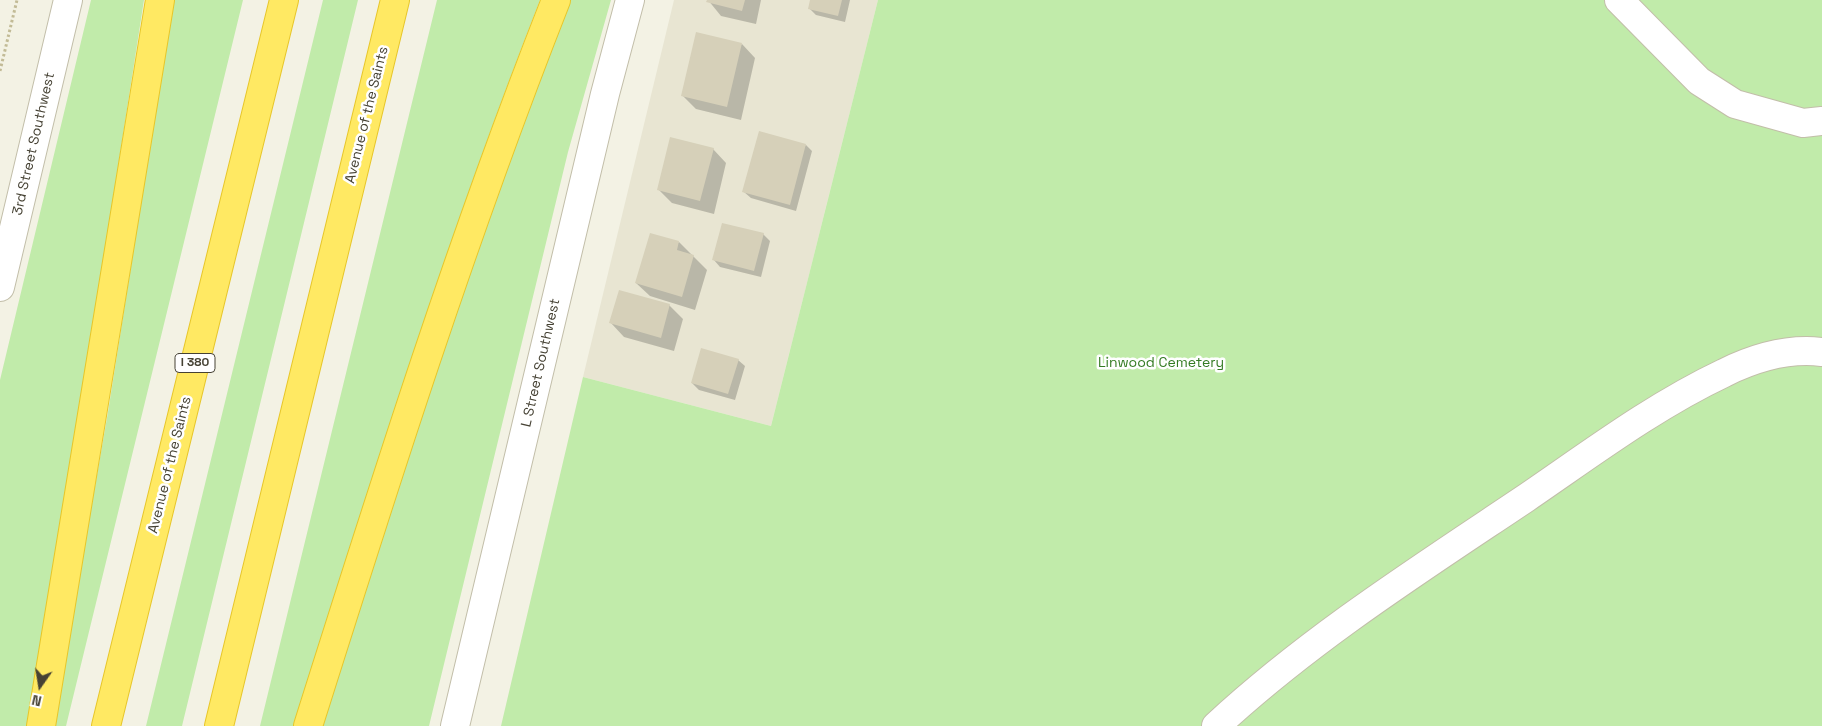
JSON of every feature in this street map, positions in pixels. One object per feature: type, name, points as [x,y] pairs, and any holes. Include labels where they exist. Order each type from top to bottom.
[{"type":"highway","points":[[41,726],[160,0]]},
{"type":"highway","name":"Avenue of the Saints","points":[[106,726],[284,0]]},
{"type":"highway","name":"Avenue of the Saints","points":[[219,726],[395,0]]},
{"type":"highway","points":[[308,726],[440,316],[518,96],[556,0]]},
{"type":"street","name":"3rd Street Southwest","points":[[0,287],[68,0]]},
{"type":"street","name":"L Street Southwest","points":[[455,726],[605,94],[630,0]]},
{"type":"street","points":[[1618,0],[1700,81],[1735,104],[1803,123],[1822,121]]},
{"type":"street","points":[[1216,726],[1247,698],[1428,563],[1643,419],[1724,372],[1775,353],[1822,352]]},
{"type":"path","points":[[0,71],[17,0]]},
{"type":"shaded area","points":[[674,0],[878,0],[771,426],[583,377]]},
{"type":"green space","points":[[91,0],[144,0],[31,726],[0,726],[0,380]]},
{"type":"green space","points":[[173,0],[243,0],[66,726],[53,726],[108,412]]},
{"type":"green space","points":[[323,0],[358,0],[182,726],[146,726]]},
{"type":"green space","points":[[437,0],[540,0],[473,180],[411,361],[294,726],[260,726]]},
{"type":"green space","points":[[570,0],[611,0],[568,152],[429,726],[323,726],[440,361],[503,180]]},
{"type":"green space","name":"Linwood Cemetery","points":[[878,0],[1822,0],[1822,726],[501,726],[583,377],[771,426]]},
{"type":"building","points":[[707,0],[745,0],[742,11],[706,2]]},
{"type":"building","points":[[810,0],[842,0],[838,16],[808,9]]},
{"type":"building","points":[[696,32],[742,43],[727,107],[681,96]]},
{"type":"building","points":[[759,131],[806,144],[790,205],[742,192]]},
{"type":"building","points":[[670,137],[714,148],[700,201],[657,190]]},
{"type":"building","points":[[722,223],[764,233],[754,271],[712,260]]},
{"type":"building","points":[[650,233],[679,241],[677,250],[694,255],[682,297],[635,283]]},
{"type":"building","points":[[619,290],[670,304],[661,338],[609,323]]},
{"type":"building","points":[[701,348],[739,359],[728,394],[691,383]]}]
